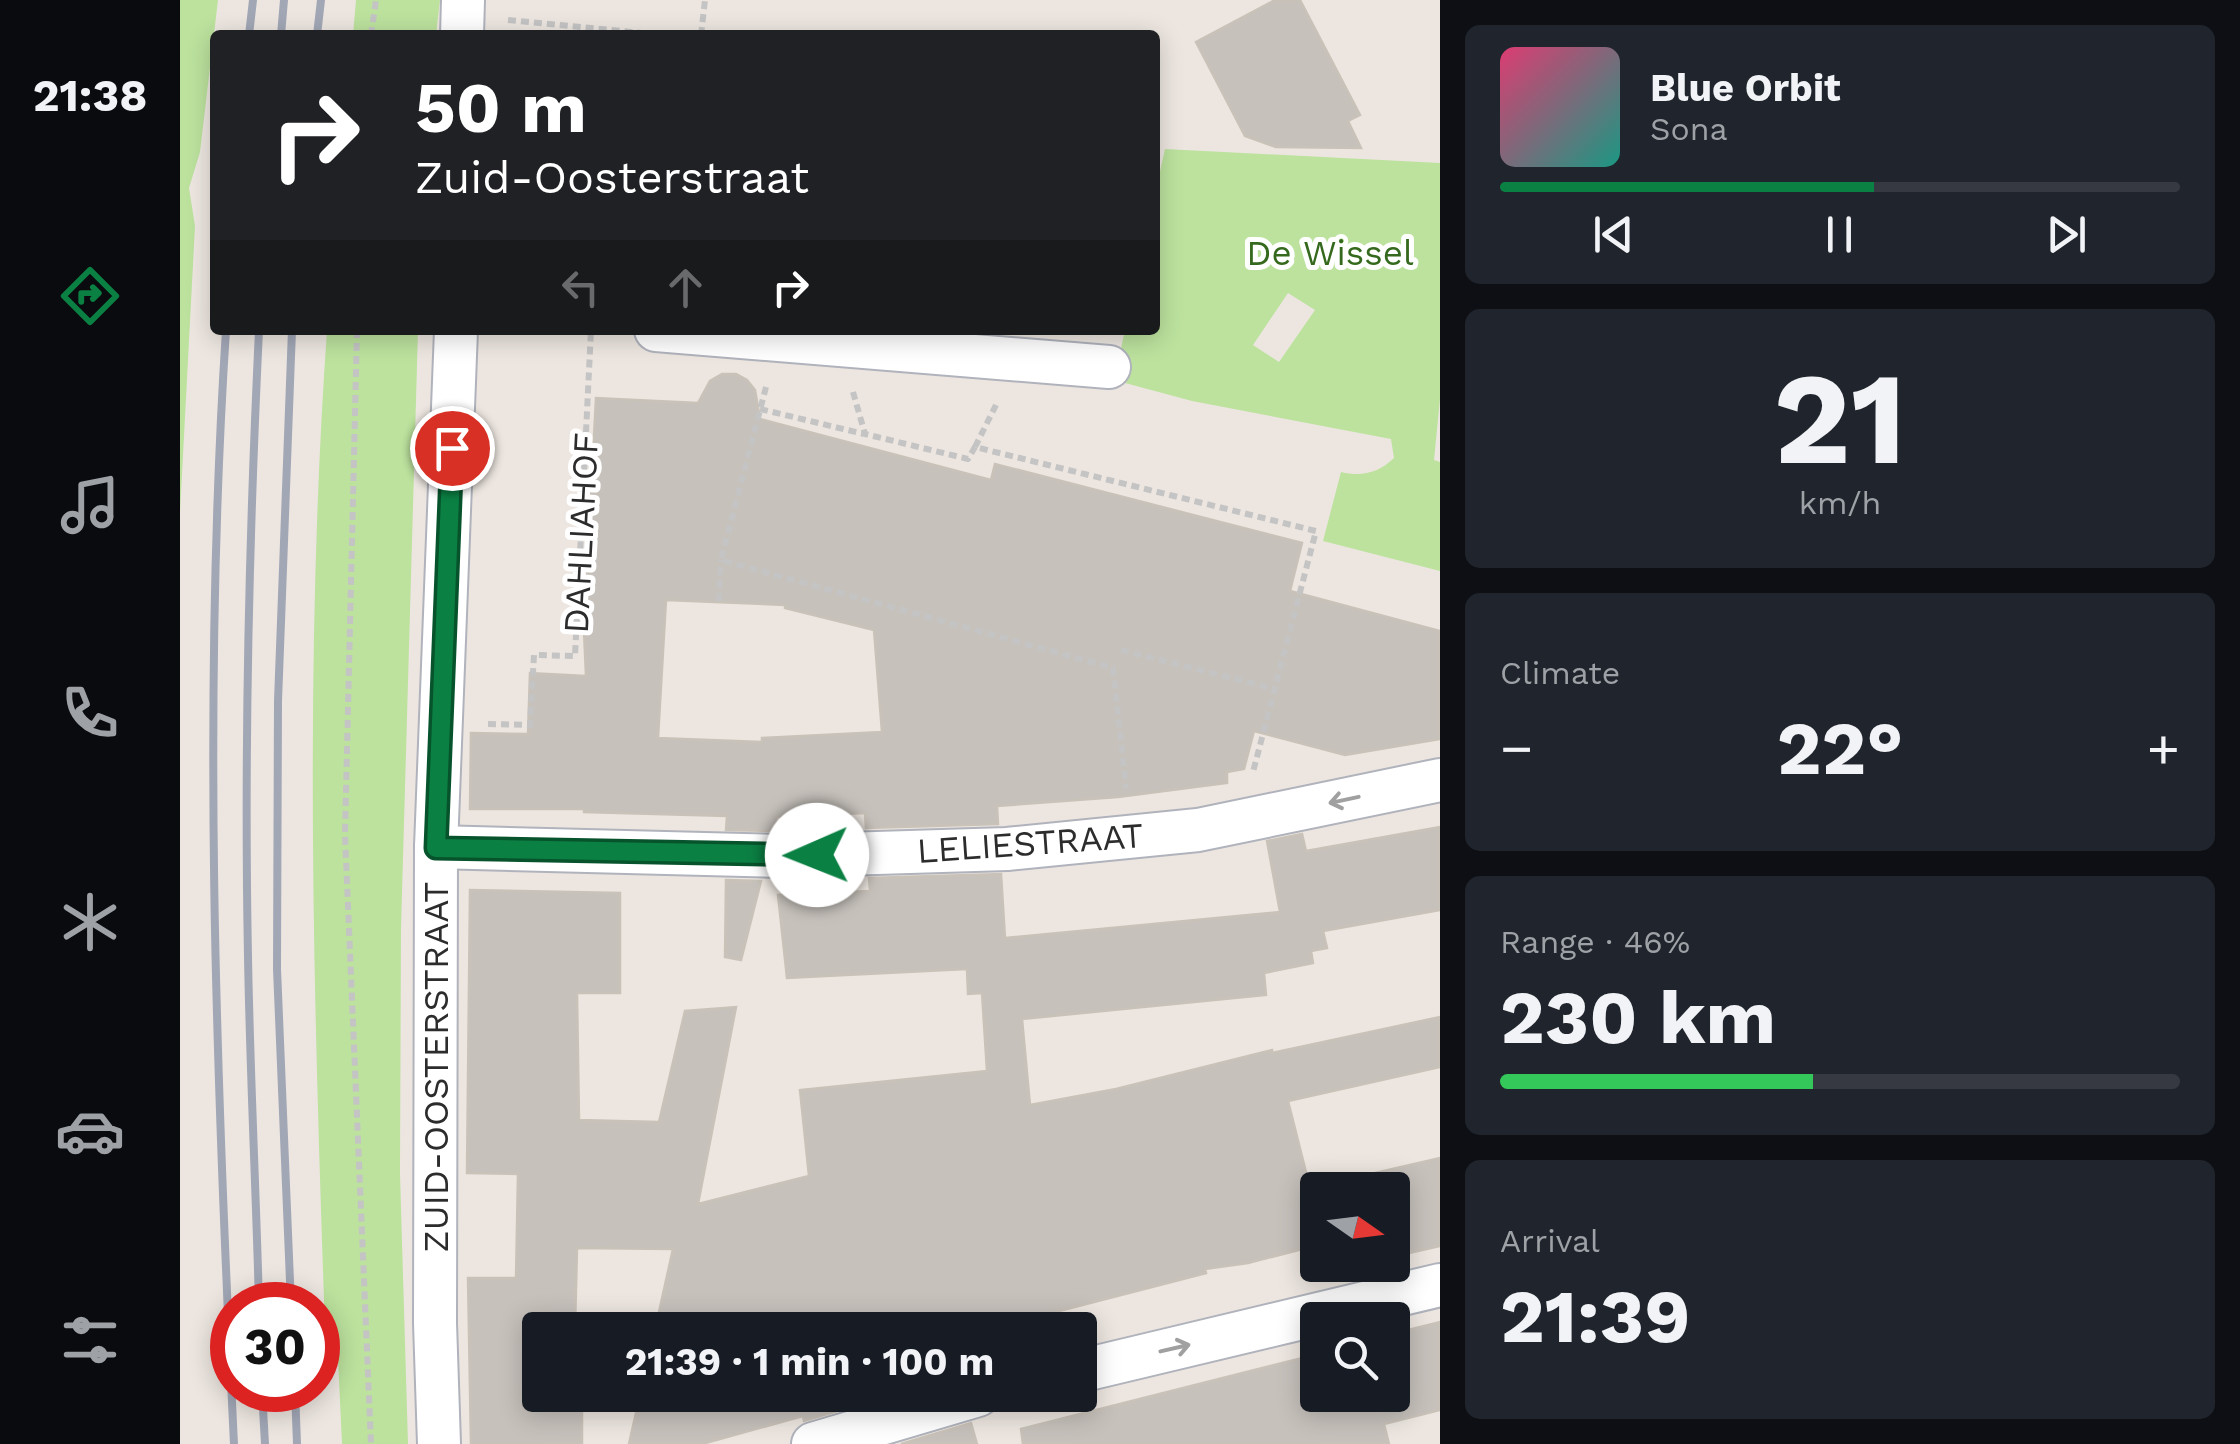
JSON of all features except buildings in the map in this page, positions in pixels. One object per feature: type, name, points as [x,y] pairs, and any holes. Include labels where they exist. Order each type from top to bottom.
[{"type":"street","name":"ZUID-OOSTERSTRAAT","points":[[439,1444],[436,848],[456,335]]},
{"type":"street","points":[[732,335],[1110,367]]},
{"type":"street","name":"LELIESTRAAT","points":[[436,848],[778,856],[1008,848],[1198,830],[1440,780]]},
{"type":"street","points":[[1097,1367],[1440,1286]]},
{"type":"street","points":[[813,1444],[921,1412]]},
{"type":"path","points":[[372,30],[376,0]]},
{"type":"path","points":[[702,30],[705,0]]},
{"type":"path","points":[[462,17],[580,30]]},
{"type":"path","points":[[357,335],[346,835],[371,1444]]},
{"type":"path","name":"DAHLIAHOF","points":[[441,722],[530,724],[534,654],[575,656],[592,335]]},
{"type":"path","points":[[719,601],[721,560],[778,338]]},
{"type":"path","points":[[838,343],[865,434]]},
{"type":"path","points":[[760,409],[968,459],[1020,358]]},
{"type":"path","points":[[975,447],[1316,531],[1253,771],[1264,816]]},
{"type":"path","points":[[721,560],[1113,668],[1132,836]]},
{"type":"path","points":[[1120,650],[1275,689]]},
{"type":"green space","points":[[180,0],[218,0],[214,30],[210,30],[210,68],[200,152],[189,188],[195,226],[180,513]]},
{"type":"green space","points":[[356,0],[440,0],[437,30],[353,30]]},
{"type":"green space","name":"De Wissel","points":[[1165,149],[1440,163],[1440,399],[1434,460],[1440,462],[1440,571],[1323,541],[1341,472],[1363,474],[1382,467],[1394,458],[1391,439],[1192,401],[1114,380],[1124,335],[1160,335],[1160,172]],"holes":[[[1288,293],[1315,310],[1279,362],[1253,345]]]},
{"type":"green space","points":[[327,335],[418,335],[401,929],[400,1174],[408,1444],[342,1444],[340,1282],[324,1282],[313,844],[315,587]]},
{"type":"railway","points":[[250,30],[253,0]]},
{"type":"railway","points":[[281,30],[284,0]]},
{"type":"railway","points":[[318,30],[321,0]]},
{"type":"railway","points":[[226,335],[215,608],[214,887],[234,1444]]},
{"type":"railway","points":[[258,1282],[247,800],[259,335]]},
{"type":"railway","points":[[290,1282],[277,969],[278,701],[292,335]]},
{"type":"railway","points":[[263,1412],[265,1444]]},
{"type":"railway","points":[[296,1412],[297,1444]]},
{"type":"route","points":[[452,448],[436,848],[817,855]]}]
